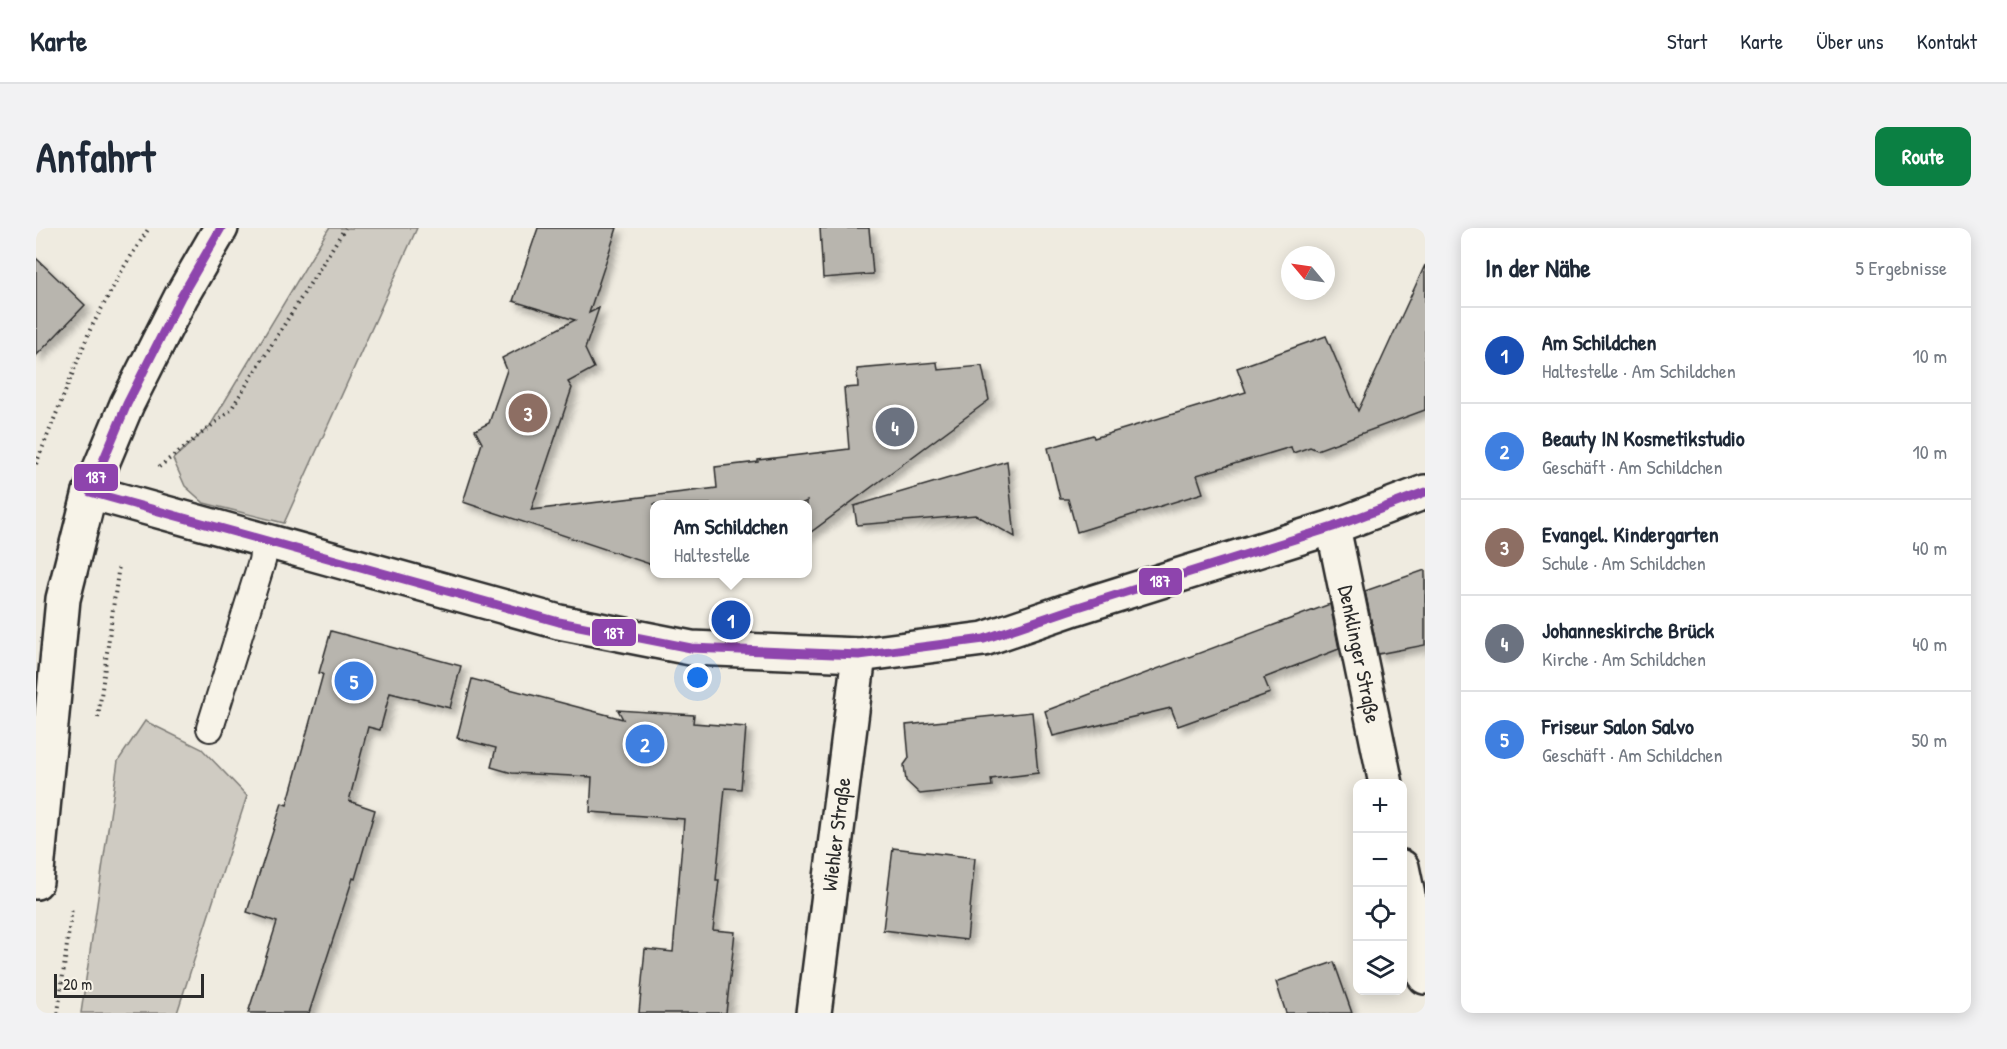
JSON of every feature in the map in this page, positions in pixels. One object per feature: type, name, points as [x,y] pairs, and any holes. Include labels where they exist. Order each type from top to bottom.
[{"type":"street","points":[[36,882],[45,684],[63,599],[90,492],[127,404],[181,297],[222,228]]},
{"type":"street","points":[[90,492],[559,622],[691,648],[859,655],[984,639],[1087,604],[1334,527],[1425,492]]},
{"type":"street","name":"Denklinger Straße","points":[[1334,527],[1385,779]]},
{"type":"street","name":"Wiehler Straße","points":[[814,1013],[859,655]]},
{"type":"street","points":[[1406,887],[1425,977]]},
{"type":"lane","points":[[210,728],[262,561],[265,541]]},
{"type":"path","points":[[36,464],[90,330],[124,267],[149,228]]},
{"type":"path","points":[[97,730],[122,541],[132,504],[146,478],[230,411],[345,228]]},
{"type":"path","points":[[58,1013],[72,907]]},
{"type":"shaded area","points":[[329,228],[417,228],[284,523],[204,503],[185,486],[173,459],[210,426]]},
{"type":"shaded area","points":[[145,721],[202,749],[247,796],[177,1013],[81,1013],[118,761]]},
{"type":"building","points":[[538,228],[617,228],[589,313],[599,308],[585,349],[594,368],[568,382],[572,388],[531,510],[717,488],[715,467],[849,449],[844,388],[858,387],[857,369],[937,362],[938,370],[982,366],[989,400],[812,531],[812,500],[650,500],[650,564],[463,502],[482,443],[475,430],[489,423],[507,370],[502,358],[575,320],[513,301]]},
{"type":"building","points":[[820,228],[869,228],[873,274],[823,278]]},
{"type":"building","points":[[36,258],[85,305],[36,356]]},
{"type":"building","points":[[1425,265],[1425,410],[1317,450],[1310,447],[1293,453],[1291,447],[1197,475],[1203,493],[1077,532],[1068,499],[1060,499],[1048,448],[1093,435],[1094,438],[1246,392],[1237,368],[1326,336],[1358,411]]},
{"type":"building","points":[[1007,461],[1015,537],[976,515],[857,525],[854,506]]},
{"type":"building","points":[[1425,570],[1425,645],[1378,654],[1365,591]]},
{"type":"building","points":[[1330,604],[1339,649],[1264,678],[1270,693],[1178,726],[1171,708],[1053,736],[1045,711]]},
{"type":"building","points":[[331,631],[461,666],[450,708],[390,693],[380,730],[368,727],[349,801],[375,810],[355,879],[353,878],[309,1013],[248,1013],[277,922],[247,912],[282,803],[287,805],[323,674],[319,673]]},
{"type":"building","points":[[472,679],[623,719],[618,710],[694,715],[693,723],[746,727],[741,789],[725,788],[716,880],[719,880],[713,930],[735,932],[726,1013],[639,1013],[645,949],[673,952],[684,819],[590,812],[592,777],[512,773],[491,767],[496,748],[457,738]]},
{"type":"building","points":[[1032,712],[1038,773],[991,779],[992,786],[920,794],[906,781],[904,765],[909,758],[906,725]]},
{"type":"building","points":[[893,848],[975,858],[967,940],[883,930]]},
{"type":"building","points":[[1334,962],[1352,1013],[1286,1013],[1276,982]]},
{"type":"transit line","name":"187","points":[[221,228],[181,297],[127,404],[90,492],[559,622],[691,648],[859,655],[984,639],[1333,527],[1425,492]]},
{"type":"place","name":"Evangel. Kindergarten","points":[[528,413]]},
{"type":"place","name":"Johanneskirche Brück","points":[[895,427]]},
{"type":"place","name":"Am Schildchen","points":[[731,620]]},
{"type":"place","name":"Friseur Salon Salvo","points":[[354,681]]},
{"type":"place","name":"Beauty IN Kosmetikstudio","points":[[645,744]]}]
